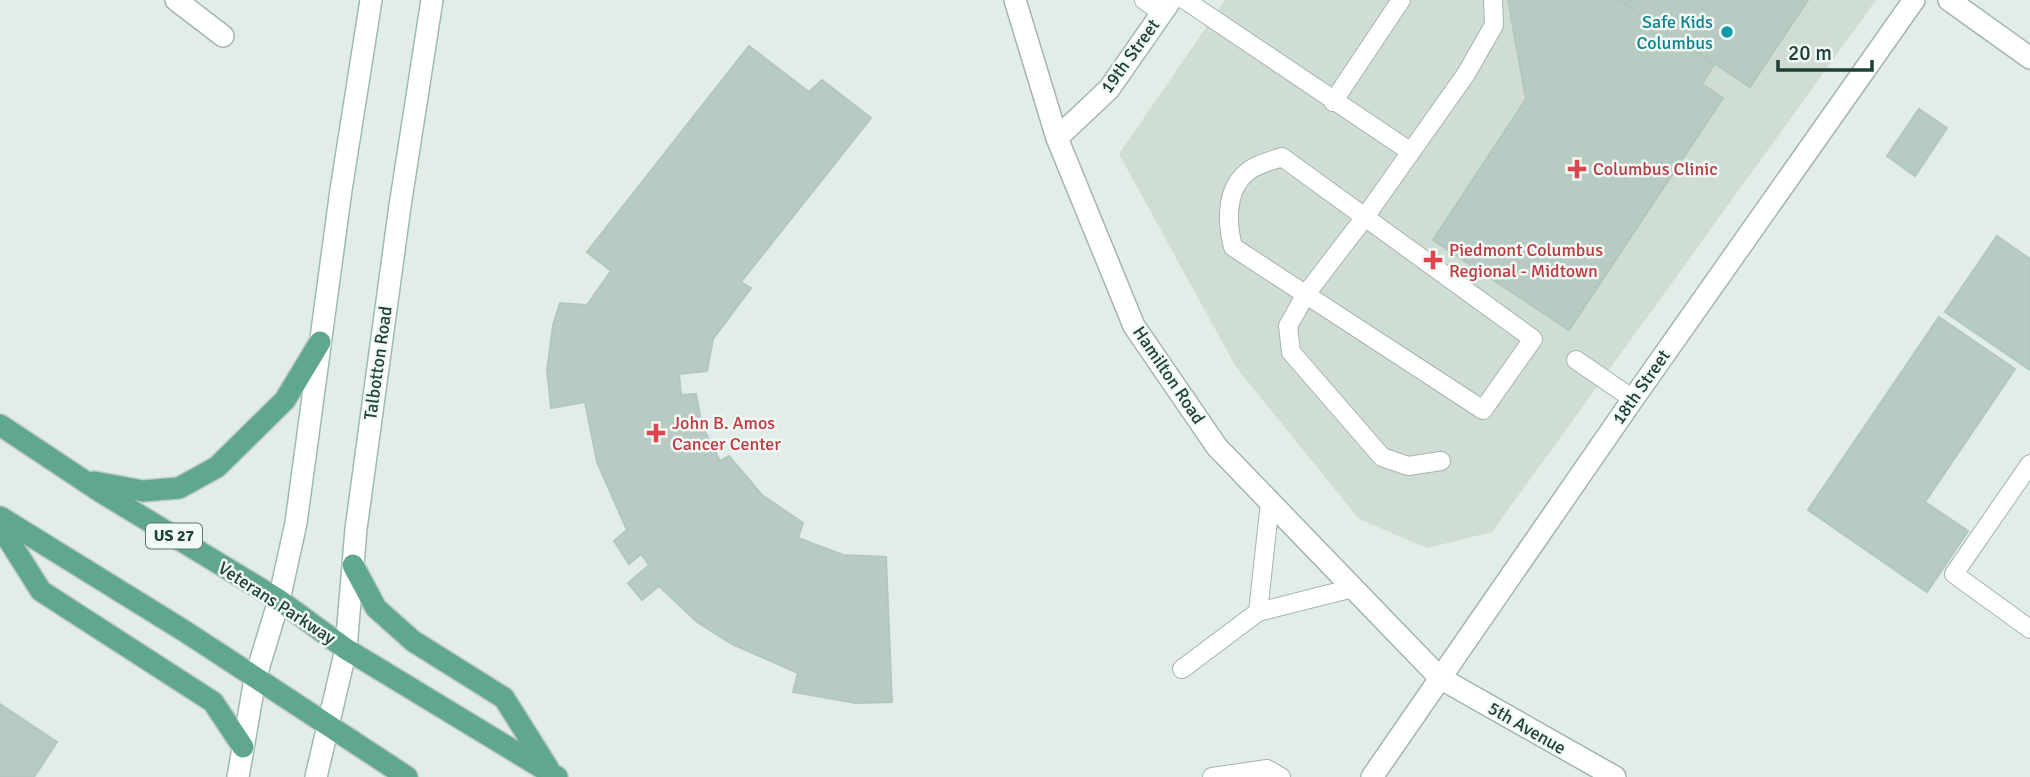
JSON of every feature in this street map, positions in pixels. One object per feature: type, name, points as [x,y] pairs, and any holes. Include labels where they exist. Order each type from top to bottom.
[{"type":"main road","points":[[83,480],[143,491],[179,488],[217,467],[285,400],[320,342]]},
{"type":"main road","name":"Veterans Parkway","points":[[0,425],[83,480],[279,600],[346,649],[554,775]]},
{"type":"main road","points":[[0,517],[186,632],[407,777]]},
{"type":"main road","points":[[0,526],[41,590],[213,702],[243,747]]},
{"type":"main road","points":[[353,565],[376,608],[413,641],[504,698],[554,775]]},
{"type":"street","points":[[176,0],[223,36]]},
{"type":"street","points":[[238,777],[255,679],[279,600],[296,523],[371,0]]},
{"type":"street","name":"Talbotton Road","points":[[327,727],[346,649],[353,565],[400,206],[432,0]]},
{"type":"street","name":"Hamilton Road","points":[[1015,0],[1056,138],[1135,326],[1217,447],[1440,678]]},
{"type":"street","name":"18th Street","points":[[1372,777],[1633,399],[1914,0]]},
{"type":"street","points":[[1949,0],[2030,58]]},
{"type":"street","name":"19th Street","points":[[1056,138],[1110,89],[1166,6]]},
{"type":"street","name":"5th Avenue","points":[[1440,678],[1615,777]]},
{"type":"street","points":[[316,777],[327,727]]},
{"type":"lane","points":[[1144,0],[1166,6]]},
{"type":"lane","points":[[1185,0],[1411,152]]},
{"type":"lane","points":[[1333,102],[1401,0]]},
{"type":"lane","points":[[1441,460],[1408,466],[1382,457],[1291,352],[1288,326],[1306,294],[1365,218],[1466,74],[1494,25],[1493,0]]},
{"type":"lane","points":[[1282,157],[1534,340],[1483,410],[1306,294],[1233,247],[1227,226],[1231,198],[1246,173],[1282,157]]},
{"type":"lane","points":[[1576,360],[1633,399]]},
{"type":"lane","points":[[2030,464],[1954,574],[2030,629]]},
{"type":"lane","points":[[1258,612],[1270,502]]},
{"type":"lane","points":[[1182,669],[1258,612],[1353,588]]},
{"type":"lane","points":[[1212,777],[1267,769],[1281,777]]},
{"type":"shaded area","name":"Piedmont Columbus Regional - Midtown","points":[[1225,0],[1876,0],[1492,532],[1427,548],[1359,519],[1236,367],[1119,154]]},
{"type":"building","name":"Columbus Clinic","points":[[1508,0],[1619,0],[1714,65],[1702,84],[1723,98],[1569,330],[1433,240],[1526,99]]},
{"type":"building","name":"Safe Kids Columbus","points":[[1619,0],[1808,0],[1750,87]]},
{"type":"building","points":[[749,46],[809,92],[822,80],[871,118],[741,282],[751,288],[713,339],[707,371],[679,374],[681,395],[696,394],[702,426],[720,461],[729,456],[762,495],[803,523],[798,538],[843,555],[886,557],[892,702],[856,703],[793,692],[798,673],[732,644],[697,622],[659,586],[642,600],[628,583],[649,565],[641,554],[629,564],[614,541],[627,530],[597,462],[585,402],[551,408],[547,370],[553,325],[560,303],[587,305],[611,271],[587,252]]},
{"type":"building","points":[[1919,109],[1947,128],[1915,176],[1887,156]]},
{"type":"building","points":[[1997,236],[2030,259],[2030,370],[1945,312]]},
{"type":"building","points":[[1939,317],[2015,369],[1925,502],[1968,531],[1927,592],[1808,510]]},
{"type":"building","points":[[0,704],[57,742],[34,777],[0,777]]},
{"type":"place","name":"Safe Kids Columbus","points":[[1727,32]]},
{"type":"place","name":"Columbus Clinic","points":[[1577,169]]},
{"type":"place","name":"Piedmont Columbus Regional - Midtown","points":[[1433,260]]},
{"type":"place","name":"John B. Amos Cancer Center","points":[[656,433]]}]
